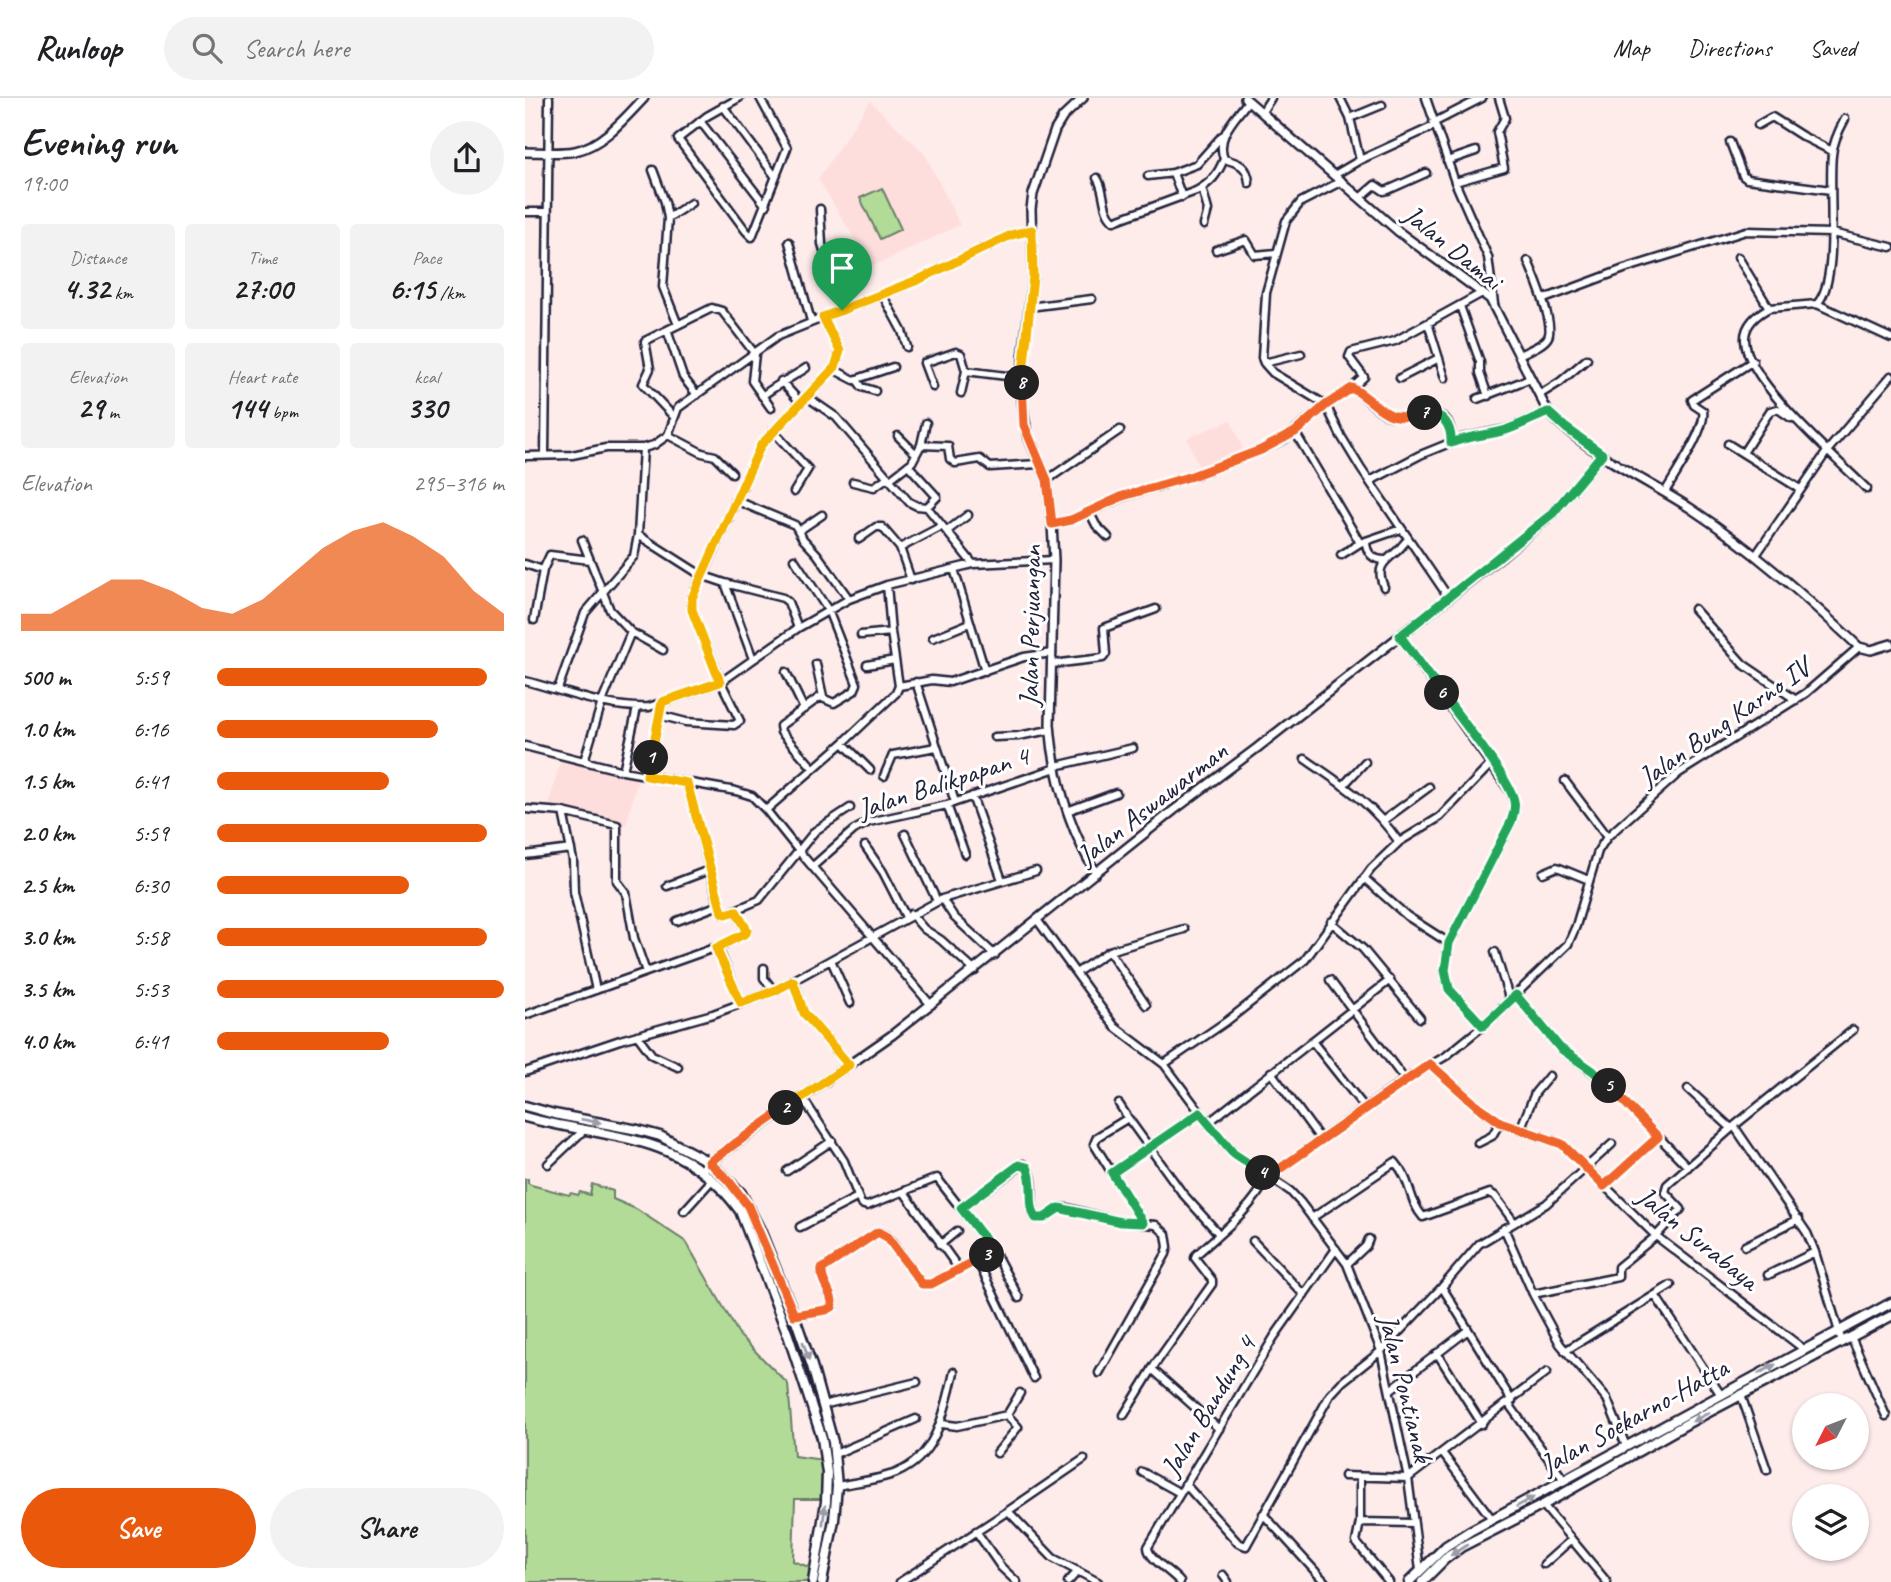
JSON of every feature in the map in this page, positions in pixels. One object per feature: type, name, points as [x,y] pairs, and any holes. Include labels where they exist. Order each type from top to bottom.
[{"type":"main road","points":[[525,1106],[660,1136],[709,1162],[728,1180],[748,1206],[794,1315],[823,1405],[835,1454],[837,1486],[834,1520],[822,1582]]},
{"type":"main road","points":[[525,1117],[663,1148],[701,1170],[732,1200],[748,1227],[823,1438],[827,1473],[826,1502],[813,1582]]},
{"type":"main road","name":"Jalan Soekarno-Hatta","points":[[1409,1582],[1446,1546],[1492,1519],[1891,1303]]},
{"type":"main road","name":"Jalan Soekarno-Hatta","points":[[1422,1582],[1444,1559],[1461,1547],[1891,1316]]},
{"type":"street","points":[[545,455],[549,98]]},
{"type":"street","points":[[525,152],[577,151],[591,145],[644,98]]},
{"type":"street","points":[[739,98],[700,121],[680,136],[679,142],[750,236],[755,234],[786,151],[786,145],[760,98]]},
{"type":"street","name":"Jalan Perjuangan","points":[[1083,98],[1063,117],[1050,144],[1033,194],[1033,276],[1023,378],[1024,425],[1038,464],[1047,480],[1052,524],[1054,560],[1051,730],[1056,767],[1076,835],[1096,873]]},
{"type":"street","points":[[1148,176],[1173,173],[1197,164],[1215,142],[1254,105],[1271,98]]},
{"type":"street","points":[[1340,98],[1350,118],[1360,160]]},
{"type":"street","points":[[1426,98],[1455,183],[1488,257],[1494,304]]},
{"type":"street","points":[[1449,598],[1341,436],[1326,405],[1273,373],[1264,363],[1262,351],[1266,293],[1287,218],[1301,202],[1339,178],[1360,160],[1433,125],[1464,102],[1482,98]]},
{"type":"street","points":[[1455,183],[1504,168],[1506,165],[1497,132],[1505,118],[1499,98]]},
{"type":"street","name":"Jalan Damai","points":[[1254,105],[1399,232],[1494,304],[1548,412],[1602,454],[1665,492],[1756,555],[1792,584],[1859,647]]},
{"type":"street","points":[[1350,118],[1383,105]]},
{"type":"street","points":[[723,106],[775,176]]},
{"type":"street","points":[[1758,125],[1772,117],[1832,151]]},
{"type":"street","points":[[1817,304],[1825,289],[1832,233],[1832,151],[1845,119]]},
{"type":"street","points":[[700,121],[766,206]]},
{"type":"street","points":[[1097,178],[1103,187],[1107,212],[1114,221],[1202,188],[1216,176],[1224,159],[1221,150],[1224,135]]},
{"type":"street","points":[[1730,142],[1743,176],[1747,179],[1831,190]]},
{"type":"street","points":[[1447,160],[1476,151]]},
{"type":"street","points":[[1224,159],[1242,164],[1249,183]]},
{"type":"street","points":[[653,170],[668,218],[662,280],[678,325]]},
{"type":"street","points":[[1173,173],[1182,197]]},
{"type":"street","points":[[1361,197],[1375,185],[1384,191],[1426,173]]},
{"type":"street","points":[[1202,188],[1208,210],[1204,225]]},
{"type":"street","points":[[668,218],[691,203]]},
{"type":"street","points":[[820,209],[824,251],[842,310]]},
{"type":"street","points":[[525,212],[546,212]]},
{"type":"street","points":[[525,456],[572,455],[654,445],[668,435],[678,408],[778,336],[920,279],[1011,235],[1032,230]]},
{"type":"street","points":[[1544,299],[1746,230],[1832,233],[1891,247]]},
{"type":"street","points":[[1216,250],[1245,240],[1255,255],[1276,253]]},
{"type":"street","points":[[789,242],[817,319],[840,351],[833,369],[807,397]]},
{"type":"street","points":[[1738,257],[1769,307]]},
{"type":"street","points":[[1519,355],[1548,337],[1544,299],[1528,261]]},
{"type":"street","points":[[1052,524],[1090,513],[1123,496],[1192,476],[1261,450],[1295,432],[1326,405],[1364,378],[1349,357],[1352,352],[1389,344],[1482,293]]},
{"type":"street","points":[[882,294],[902,331],[907,347]]},
{"type":"street","points":[[1029,307],[1092,299]]},
{"type":"street","points":[[1867,489],[1801,425],[1767,386],[1747,350],[1746,332],[1756,317],[1769,307],[1817,304],[1891,338]]},
{"type":"street","points":[[1460,306],[1480,362],[1480,373],[1488,396]]},
{"type":"street","points":[[674,417],[643,383],[650,369],[645,341],[706,310],[722,311],[755,354],[752,381],[771,408]]},
{"type":"street","points":[[1428,323],[1445,378]]},
{"type":"street","points":[[667,330],[683,377],[697,395]]},
{"type":"street","points":[[933,387],[924,364],[927,360],[958,351],[966,371],[961,393]]},
{"type":"street","points":[[1264,363],[1301,354]]},
{"type":"street","points":[[1401,378],[1439,358]]},
{"type":"street","points":[[1539,395],[1560,382],[1587,359]]},
{"type":"street","points":[[1665,492],[1705,415],[1692,400],[1753,361]]},
{"type":"street","points":[[833,369],[857,380],[893,367]]},
{"type":"street","points":[[762,396],[781,381],[806,368]]},
{"type":"street","points":[[966,371],[1023,378]]},
{"type":"street","points":[[1756,555],[1828,450],[1891,376]]},
{"type":"street","points":[[1477,400],[1531,378]]},
{"type":"street","points":[[857,380],[862,387],[875,391]]},
{"type":"street","points":[[781,381],[797,398]]},
{"type":"street","points":[[1354,387],[1389,415],[1438,415],[1450,429],[1452,443]]},
{"type":"street","points":[[659,716],[686,722],[737,725],[740,719],[720,682],[692,610],[692,598],[699,574],[755,456],[797,398],[807,397],[836,417],[912,504],[927,507],[973,564]]},
{"type":"street","points":[[1743,453],[1770,411],[1778,409],[1801,425]]},
{"type":"street","points":[[1370,481],[1420,455],[1462,438],[1507,429],[1548,412]]},
{"type":"street","points":[[853,482],[874,488],[908,465],[921,445],[926,423]]},
{"type":"street","points":[[1047,480],[1120,430]]},
{"type":"street","points":[[773,431],[808,469],[794,492]]},
{"type":"street","points":[[1295,432],[1371,556],[1385,560]]},
{"type":"street","points":[[668,435],[702,453],[715,456],[732,473]]},
{"type":"street","points":[[898,436],[915,453]]},
{"type":"street","points":[[1728,444],[1800,489]]},
{"type":"street","points":[[921,445],[948,446],[950,459],[955,463],[980,459],[990,467],[1038,464]]},
{"type":"street","points":[[558,689],[580,624],[601,592],[632,561],[638,535],[643,448]]},
{"type":"street","name":"Jalan Aswawarman","points":[[701,1170],[931,1006],[1096,873],[1449,598],[1553,513],[1602,454]]},
{"type":"street","points":[[908,465],[937,497],[927,507]]},
{"type":"street","points":[[735,500],[789,522],[800,530],[803,539],[849,599]]},
{"type":"street","points":[[1090,513],[1095,525],[1108,537]]},
{"type":"street","points":[[800,530],[822,515]]},
{"type":"street","points":[[900,548],[968,515]]},
{"type":"street","points":[[859,539],[880,526],[900,548],[911,580]]},
{"type":"street","points":[[1341,555],[1363,542],[1401,529]]},
{"type":"street","points":[[638,535],[699,574],[783,598],[788,602],[798,628]]},
{"type":"street","points":[[1384,587],[1380,575],[1385,560],[1398,551],[1408,539]]},
{"type":"street","points":[[582,540],[610,610],[631,632],[663,650]]},
{"type":"street","points":[[534,620],[543,570],[552,555],[590,560]]},
{"type":"street","points":[[794,559],[828,610],[857,684],[854,691],[834,703],[823,697],[816,664]]},
{"type":"street","points":[[525,681],[602,702],[637,708],[649,707],[720,682],[828,610],[887,585],[973,564],[1054,560]]},
{"type":"street","points":[[525,564],[543,570]]},
{"type":"street","points":[[954,569],[985,671]]},
{"type":"street","points":[[725,583],[753,659]]},
{"type":"street","points":[[766,810],[889,701],[899,686],[887,585]]},
{"type":"street","points":[[1052,664],[1103,658],[1106,654],[1104,628],[1157,608]]},
{"type":"street","points":[[1694,609],[1743,664],[1796,700]]},
{"type":"street","points":[[933,638],[970,623]]},
{"type":"street","points":[[584,761],[602,702],[631,632]]},
{"type":"street","points":[[861,635],[891,632]]},
{"type":"street","points":[[1400,636],[1511,793],[1514,813],[1449,943],[1445,976],[1452,994],[1483,1026]]},
{"type":"street","points":[[1859,647],[1871,650],[1891,644]]},
{"type":"street","name":"Jalan Bung Karno IV","points":[[1268,1177],[1405,1080],[1446,1056],[1483,1026],[1568,944],[1598,851],[1607,837],[1679,773],[1796,700],[1859,647]]},
{"type":"street","points":[[899,686],[916,682],[950,682],[1024,657],[1052,653]]},
{"type":"street","points":[[867,665],[895,660]]},
{"type":"street","points":[[786,672],[804,709]]},
{"type":"street","points":[[916,682],[965,854]]},
{"type":"street","points":[[813,768],[779,730],[781,725],[823,697]]},
{"type":"street","points":[[647,776],[662,702]]},
{"type":"street","points":[[623,771],[637,708]]},
{"type":"street","points":[[994,737],[1051,730]]},
{"type":"street","points":[[843,743],[870,770]]},
{"type":"street","points":[[525,746],[623,771],[752,796],[931,1006]]},
{"type":"street","points":[[884,776],[893,755],[936,747]]},
{"type":"street","name":"Jalan Balikpapan 4","points":[[812,867],[861,826],[951,803],[1056,767],[1133,748]]},
{"type":"street","points":[[1305,759],[1370,806],[1384,820],[1399,842]]},
{"type":"street","points":[[1343,786],[1365,762]]},
{"type":"street","points":[[1164,1064],[1227,1021],[1305,960],[1318,946],[1331,922],[1364,878],[1399,842],[1436,821],[1492,763]]},
{"type":"street","points":[[1565,780],[1607,837]]},
{"type":"street","points":[[687,783],[723,914],[736,911],[765,895],[797,850],[820,828],[850,808]]},
{"type":"street","points":[[1384,820],[1429,787]]},
{"type":"street","points":[[1067,811],[1116,793]]},
{"type":"street","points":[[972,796],[1002,880]]},
{"type":"street","points":[[525,809],[563,811],[617,825],[619,884],[626,893],[634,938],[646,972]]},
{"type":"street","points":[[563,811],[571,849],[574,892],[596,990]]},
{"type":"street","points":[[905,834],[939,900],[954,918],[995,955]]},
{"type":"street","points":[[865,846],[909,915],[975,971]]},
{"type":"street","points":[[525,855],[571,849]]},
{"type":"street","points":[[1543,873],[1557,867],[1589,880]]},
{"type":"street","points":[[667,886],[709,870]]},
{"type":"street","points":[[525,1072],[637,1035],[680,1024],[774,991],[939,900],[1036,871]]},
{"type":"street","points":[[1364,878],[1407,916],[1449,943]]},
{"type":"street","points":[[677,921],[719,905]]},
{"type":"street","points":[[525,1015],[716,948],[747,932],[736,911]]},
{"type":"street","name":"Jalan Pontianak","points":[[1038,921],[1115,1027],[1164,1064],[1234,1154],[1290,1191],[1347,1264],[1381,1351],[1408,1478],[1420,1570]]},
{"type":"street","points":[[1331,922],[1363,949],[1420,1018]]},
{"type":"street","points":[[1076,973],[1109,951],[1184,929]]},
{"type":"street","points":[[716,948],[741,1003]]},
{"type":"street","points":[[1109,951],[1146,1005]]},
{"type":"street","points":[[1495,952],[1510,1001]]},
{"type":"street","points":[[831,960],[850,1003]]},
{"type":"street","points":[[764,968],[764,978],[774,991]]},
{"type":"street","points":[[1330,980],[1405,1080]]},
{"type":"street","points":[[1208,1123],[1389,980]]},
{"type":"street","points":[[793,981],[804,1013],[849,1065]]},
{"type":"street","points":[[1516,995],[1560,1048],[1601,1077],[1688,1167]]},
{"type":"street","points":[[1533,1294],[1618,1277],[1618,1267],[1656,1236],[1681,1209],[1665,1188],[1733,1127],[1853,1030]]},
{"type":"street","points":[[637,1035],[652,1055],[678,1067]]},
{"type":"street","points":[[1312,1041],[1364,1108]]},
{"type":"street","name":"Jalan Surabaya","points":[[1430,1064],[1476,1105],[1500,1122],[1556,1141],[1656,1236],[1805,1350]]},
{"type":"street","points":[[1271,1072],[1321,1140]]},
{"type":"street","points":[[1520,1130],[1535,1093],[1549,1076]]},
{"type":"street","points":[[1688,1089],[1733,1127],[1799,1219],[1815,1252],[1842,1342]]},
{"type":"street","points":[[802,1097],[844,1161],[861,1204],[867,1206],[937,1178],[961,1208],[1019,1298]]},
{"type":"street","points":[[1119,1104],[1182,1194],[1219,1234]]},
{"type":"street","points":[[1112,1173],[1200,1113]]},
{"type":"street","points":[[1128,1118],[1095,1140],[1094,1144],[1143,1223]]},
{"type":"street","points":[[1478,1143],[1492,1136],[1500,1122]]},
{"type":"street","points":[[548,1164],[584,1130]]},
{"type":"street","points":[[1604,1186],[1658,1137]]},
{"type":"street","points":[[787,1171],[832,1141]]},
{"type":"street","points":[[1185,1484],[1242,1546],[1248,1544],[1330,1395],[1381,1351],[1442,1287],[1473,1249],[1546,1204],[1612,1144]]},
{"type":"street","points":[[1313,1218],[1395,1162],[1407,1177],[1412,1198],[1423,1217],[1490,1193],[1514,1222]]},
{"type":"street","points":[[961,1208],[1023,1164],[1031,1176],[1034,1215],[1040,1220],[1059,1208],[1068,1208],[1121,1222],[1143,1223],[1162,1228],[1168,1247],[1099,1373]]},
{"type":"street","points":[[1124,1415],[1152,1369],[1212,1284],[1212,1280],[1195,1257],[1254,1202],[1268,1177]]},
{"type":"street","points":[[684,1211],[712,1180]]},
{"type":"street","points":[[904,1192],[959,1269]]},
{"type":"street","points":[[800,1227],[858,1197]]},
{"type":"street","points":[[1745,1245],[1799,1219]]},
{"type":"street","points":[[1504,1228],[1533,1294],[1565,1351],[1607,1399],[1626,1446]]},
{"type":"street","points":[[940,1245],[957,1231]]},
{"type":"street","points":[[794,1315],[832,1307],[833,1300],[823,1279],[822,1269],[878,1232],[887,1237],[922,1284],[931,1284],[991,1252]]},
{"type":"street","points":[[1347,1264],[1366,1246],[1369,1239]]},
{"type":"street","points":[[1253,1241],[1304,1295]]},
{"type":"street","name":"Jalan Bandung 4","points":[[1180,1582],[1151,1557],[1147,1549],[1274,1337],[1336,1249]]},
{"type":"street","points":[[1768,1275],[1815,1252]]},
{"type":"street","points":[[977,1260],[1034,1378]]},
{"type":"street","points":[[1565,1351],[1671,1284]]},
{"type":"street","points":[[1442,1287],[1510,1402],[1564,1480]]},
{"type":"street","points":[[1655,1295],[1721,1395]]},
{"type":"street","points":[[1390,1390],[1468,1330]]},
{"type":"street","points":[[1851,1337],[1886,1416]]},
{"type":"street","points":[[1437,1353],[1482,1424]]},
{"type":"street","points":[[1152,1369],[1219,1429]]},
{"type":"street","points":[[837,1486],[901,1471],[924,1452],[942,1424],[954,1372]]},
{"type":"street","points":[[1344,1476],[1408,1478],[1548,1372]]},
{"type":"street","points":[[823,1405],[917,1382]]},
{"type":"street","points":[[1011,1419],[1020,1393]]},
{"type":"street","points":[[1741,1395],[1767,1470]]},
{"type":"street","points":[[835,1454],[916,1419]]},
{"type":"street","points":[[942,1424],[957,1426],[1011,1419]]},
{"type":"street","points":[[997,1453],[1018,1427],[1011,1419]]},
{"type":"street","points":[[1443,1454],[1492,1519]]},
{"type":"street","points":[[900,1582],[1084,1459]]},
{"type":"street","points":[[1142,1472],[1180,1493]]},
{"type":"street","points":[[1360,1477],[1357,1545],[1389,1582]]},
{"type":"street","points":[[1543,1505],[1607,1582]]},
{"type":"street","points":[[1008,1511],[1049,1555],[1098,1582]]},
{"type":"street","points":[[1263,1514],[1325,1582]]},
{"type":"street","points":[[1360,1522],[1413,1523]]},
{"type":"street","points":[[979,1529],[1003,1568],[1017,1582]]},
{"type":"street","points":[[1544,1564],[1571,1540]]},
{"type":"street","points":[[1068,1582],[1078,1571]]},
{"type":"street","points":[[1223,1575],[1228,1582]]},
{"type":"shaded area","points":[[870,101],[925,154],[960,225],[872,267],[818,179]]},
{"type":"shaded area","points":[[1231,420],[1244,451],[1200,470],[1187,438]]},
{"type":"shaded area","points":[[561,758],[638,779],[626,825],[549,804]]},
{"type":"green space","points":[[882,188],[901,229],[880,239],[860,198]]},
{"type":"green space","points":[[525,1179],[528,1179],[531,1185],[569,1195],[578,1195],[580,1192],[590,1195],[592,1184],[613,1191],[613,1199],[636,1209],[686,1242],[740,1336],[788,1384],[794,1456],[824,1460],[823,1499],[795,1499],[793,1561],[809,1567],[808,1582],[525,1582]]},
{"type":"route","points":[[1032,230],[1033,276],[1023,358],[1022,401],[1024,425],[1038,464],[1047,480],[1047,502],[1052,524],[1085,515],[1123,496],[1192,476],[1261,450],[1285,439],[1326,405],[1352,388],[1389,415],[1438,415],[1450,429],[1451,443],[1472,435],[1479,436],[1507,429],[1548,412],[1602,454],[1540,525],[1400,636],[1492,763],[1511,793],[1515,806],[1511,822],[1449,943],[1445,976],[1447,985],[1452,994],[1483,1026],[1516,995],[1560,1048],[1601,1077],[1658,1137],[1604,1186],[1562,1144],[1500,1122],[1476,1105],[1430,1064],[1268,1177],[1234,1154],[1200,1113],[1112,1173],[1143,1223],[1121,1222],[1068,1208],[1059,1208],[1040,1220],[1033,1211],[1031,1176],[1027,1167],[1019,1165],[961,1208],[994,1251],[926,1285],[919,1282],[884,1233],[878,1232],[822,1269],[823,1279],[834,1304],[830,1309],[794,1315],[748,1206],[741,1194],[709,1162],[849,1065],[802,1010],[793,981],[741,1003],[716,948],[747,930],[736,911],[726,914],[722,912],[687,783],[647,776],[662,702],[720,682],[692,610],[692,598],[761,445],[835,367],[840,351],[823,317],[842,310],[920,279],[1018,232],[1032,230]]}]
